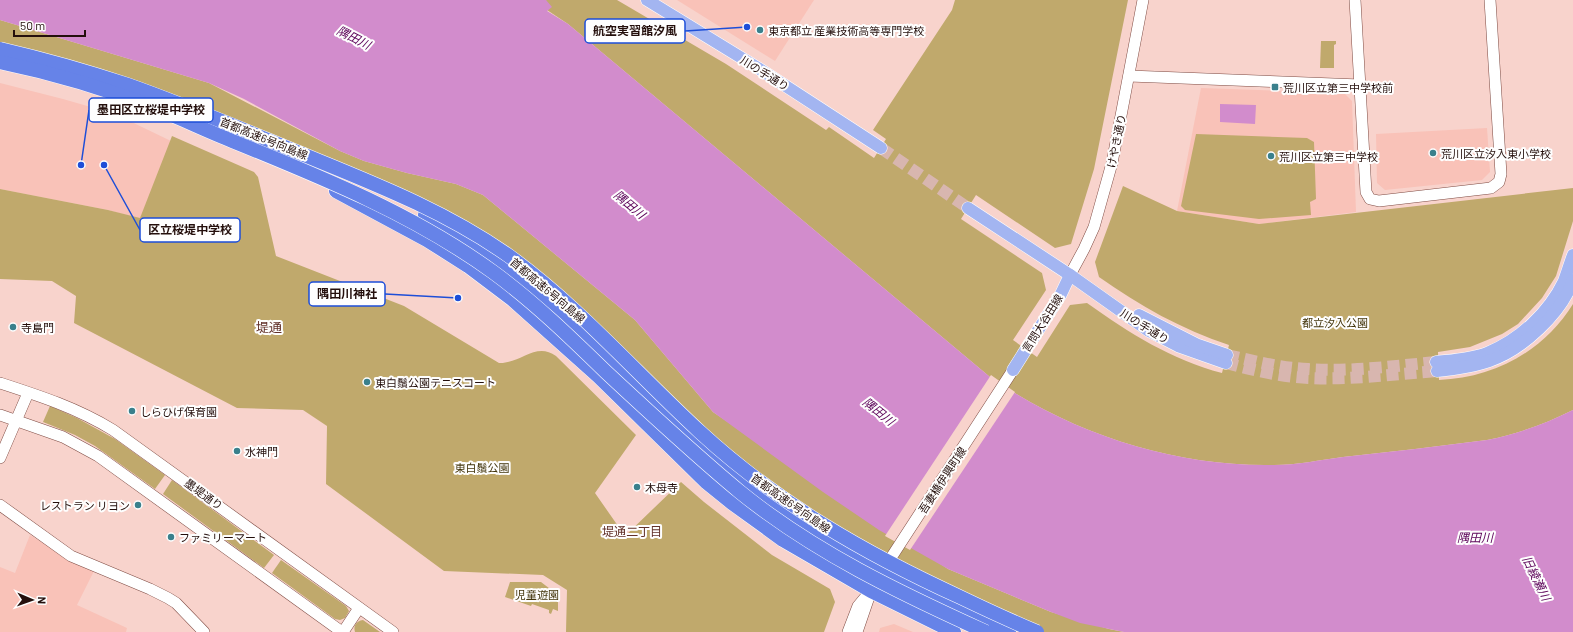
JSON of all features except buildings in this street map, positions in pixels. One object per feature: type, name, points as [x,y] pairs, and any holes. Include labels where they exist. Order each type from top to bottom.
[{"type":"highway","name":"首都高速6号向島線","points":[[0,49],[87,72],[130,86],[316,160],[421,204],[477,235],[534,275],[577,313],[701,433],[747,472],[791,505],[854,545],[882,560],[917,578],[1037,632]]},
{"type":"highway","name":"首都高速6号向島線","points":[[0,62],[36,70],[130,99],[162,111],[310,172],[412,220],[444,239],[493,272],[519,292],[562,329],[674,435],[741,493],[782,524],[822,550],[910,598],[986,632]]},
{"type":"highway","points":[[226,138],[309,177],[357,202],[427,240],[468,266],[513,300],[586,366],[706,482],[732,503],[783,540],[871,591],[954,632]]},
{"type":"highway","points":[[316,160],[440,222],[481,250],[526,284],[569,321],[694,442],[783,513],[825,540],[882,571],[1009,632]]},
{"type":"main road","name":"川の手通り","points":[[647,0],[758,68],[881,148]]},
{"type":"main road","name":"川の手通り","points":[[968,208],[1070,275],[1153,324],[1226,359]]},
{"type":"main road","points":[[1573,255],[1564,281],[1549,305],[1529,327],[1510,341],[1488,352],[1437,366],[1469,367],[1491,360],[1515,348],[1535,333],[1556,310],[1573,280]]},
{"type":"main road","name":"言問大谷田線","points":[[1013,370],[1061,294],[1070,275]]},
{"type":"street","name":"けやき通り","points":[[1070,275],[1087,244],[1102,202],[1112,163],[1143,0]]},
{"type":"street","points":[[1355,0],[1366,192],[1370,199],[1375,201],[1495,186],[1499,182],[1501,174],[1490,0]]},
{"type":"street","points":[[1129,76],[1360,85]]},
{"type":"street","name":"吾妻橋伊興町線","points":[[857,632],[871,591],[882,571],[1013,370]]},
{"type":"street","name":"墨堤通り","points":[[0,383],[76,410],[113,430],[393,632]]},
{"type":"street","points":[[0,458],[28,392]]},
{"type":"street","points":[[0,415],[63,437],[98,456],[342,632],[359,608]]},
{"type":"street","points":[[0,505],[71,556],[168,598],[176,603],[204,632]]},
{"type":"street","name":"吾妻橋伊興町線","points":[[848,632],[858,606],[871,591]]},
{"type":"shaded area","name":"東京都立 産業技術高等専門学校","points":[[677,0],[814,0],[775,61]]},
{"type":"shaded area","points":[[0,83],[115,114],[171,141],[140,219],[108,210],[0,189]]},
{"type":"shaded area","name":"荒川区立第三中学校","points":[[1201,88],[1344,93],[1352,101],[1356,212],[1259,224],[1177,211]]},
{"type":"shaded area","name":"荒川区立汐入東小学校","points":[[1487,128],[1490,172],[1482,180],[1385,190],[1377,183],[1376,134]]},
{"type":"shaded area","points":[[30,535],[77,564],[94,571],[77,605],[127,628],[126,632],[0,632],[0,567],[15,573]]},
{"type":"shaded area","points":[[894,624],[913,632],[879,632],[880,628]]},
{"type":"green space","name":"都立汐入公園","points":[[546,0],[617,0],[726,64],[826,130],[829,127],[874,158],[886,139],[873,130],[952,10],[955,0],[1128,0],[1094,169],[1071,244],[1055,248],[976,195],[961,219],[1042,273],[1046,290],[1013,340],[1037,357],[1070,305],[1087,303],[1135,335],[1168,353],[1186,361],[1222,373],[1229,345],[1194,332],[1161,316],[1130,298],[1099,277],[1095,262],[1123,186],[1177,211],[1259,224],[1573,188],[1573,221],[1556,276],[1542,298],[1518,324],[1502,334],[1470,347],[1438,352],[1439,380],[1479,374],[1516,359],[1532,348],[1548,335],[1561,321],[1573,304],[1573,410],[1531,428],[1487,440],[1283,465],[1236,464],[1199,460],[1162,453],[1125,443],[1090,430],[1055,415],[990,377],[568,24],[547,10]]},
{"type":"green space","points":[[0,20],[209,83],[340,151],[364,161],[407,173],[456,184],[483,195],[635,320],[713,412],[948,569],[1051,612],[1124,632],[1021,632],[805,520],[446,220],[213,123],[0,54]]},
{"type":"green space","points":[[1321,41],[1336,41],[1336,44],[1334,45],[1334,68],[1320,68]]},
{"type":"green space","points":[[1196,134],[1307,138],[1314,142],[1316,199],[1310,202],[1311,215],[1259,219],[1185,210],[1181,206]]},
{"type":"green space","name":"東白鬚公園","points":[[172,136],[254,172],[258,177],[276,256],[404,306],[499,363],[542,351],[549,352],[556,356],[636,435],[595,493],[625,536],[681,482],[704,502],[772,555],[830,589],[835,602],[824,632],[566,632],[567,590],[543,575],[444,571],[326,484],[327,426],[303,410],[237,408],[74,323],[76,296],[52,281],[0,279],[0,189],[108,210],[140,218]]},
{"type":"green space","points":[[50,406],[77,418],[115,439],[165,475],[155,489],[95,446],[75,435],[43,422]]},
{"type":"green space","points":[[172,480],[274,555],[264,568],[163,494]]},
{"type":"green space","points":[[281,560],[346,606],[349,611],[345,618],[340,620],[335,619],[272,573]]},
{"type":"green space","name":"児童遊園","points":[[510,582],[541,582],[558,595],[558,611],[553,609],[551,614],[549,613],[549,610],[532,604],[531,606],[505,597]]},
{"type":"green space","points":[[363,620],[380,632],[355,632],[354,628],[356,624]]},
{"type":"water","points":[[0,0],[546,0],[552,7],[547,11],[568,24],[990,377],[1055,415],[1125,443],[1162,453],[1199,460],[1236,464],[1291,464],[1487,440],[1531,428],[1573,410],[1573,632],[1124,632],[1080,623],[1051,612],[948,569],[879,530],[823,492],[713,412],[635,320],[483,195],[456,184],[407,173],[364,161],[340,151],[244,99],[209,83],[0,20]]},
{"type":"water","points":[[1220,104],[1256,105],[1255,124],[1220,122]]},
{"type":"pier","points":[[991,375],[1015,392],[910,550],[885,536]]},
{"type":"tunnel","points":[[881,148],[968,208]]},
{"type":"tunnel","points":[[1227,355],[1278,366],[1324,370],[1372,368],[1436,362]]},
{"type":"tunnel","points":[[1226,363],[1278,375],[1310,378],[1358,377],[1437,371]]},
{"type":"place","name":"航空実習館汐風","points":[[747,27]]},
{"type":"place","name":"東京都立 産業技術高等専門学校","points":[[760,30]]},
{"type":"place","name":"荒川区立第三中学校前","points":[[1275,87]]},
{"type":"place","name":"荒川区立汐入東小学校","points":[[1433,153]]},
{"type":"place","name":"荒川区立第三中学校","points":[[1271,156]]},
{"type":"place","name":"墨田区立桜堤中学校","points":[[81,165]]},
{"type":"place","name":"区立桜堤中学校","points":[[104,165]]},
{"type":"place","name":"隅田川神社","points":[[458,298]]},
{"type":"place","name":"寺島門","points":[[13,327]]},
{"type":"place","name":"東白鬚公園テニスコート","points":[[367,382]]},
{"type":"place","name":"しらひげ保育園","points":[[132,411]]},
{"type":"place","name":"水神門","points":[[237,451]]},
{"type":"place","name":"木母寺","points":[[637,487]]},
{"type":"place","name":"レストラン リヨン","points":[[138,505]]},
{"type":"place","name":"ファミリーマート","points":[[171,537]]},
{"type":"district","name":"堤通","points":[[269,327]]},
{"type":"district","name":"堤通二丁目","points":[[632,531]]},
{"type":"water label","name":"隅田川","points":[[354,37]]},
{"type":"water label","name":"隅田川","points":[[630,204]]},
{"type":"water label","name":"隅田川","points":[[879,411]]},
{"type":"water label","name":"隅田川","points":[[1475,537]]},
{"type":"water label","name":"旧綾瀬川","points":[[1537,578]]}]
